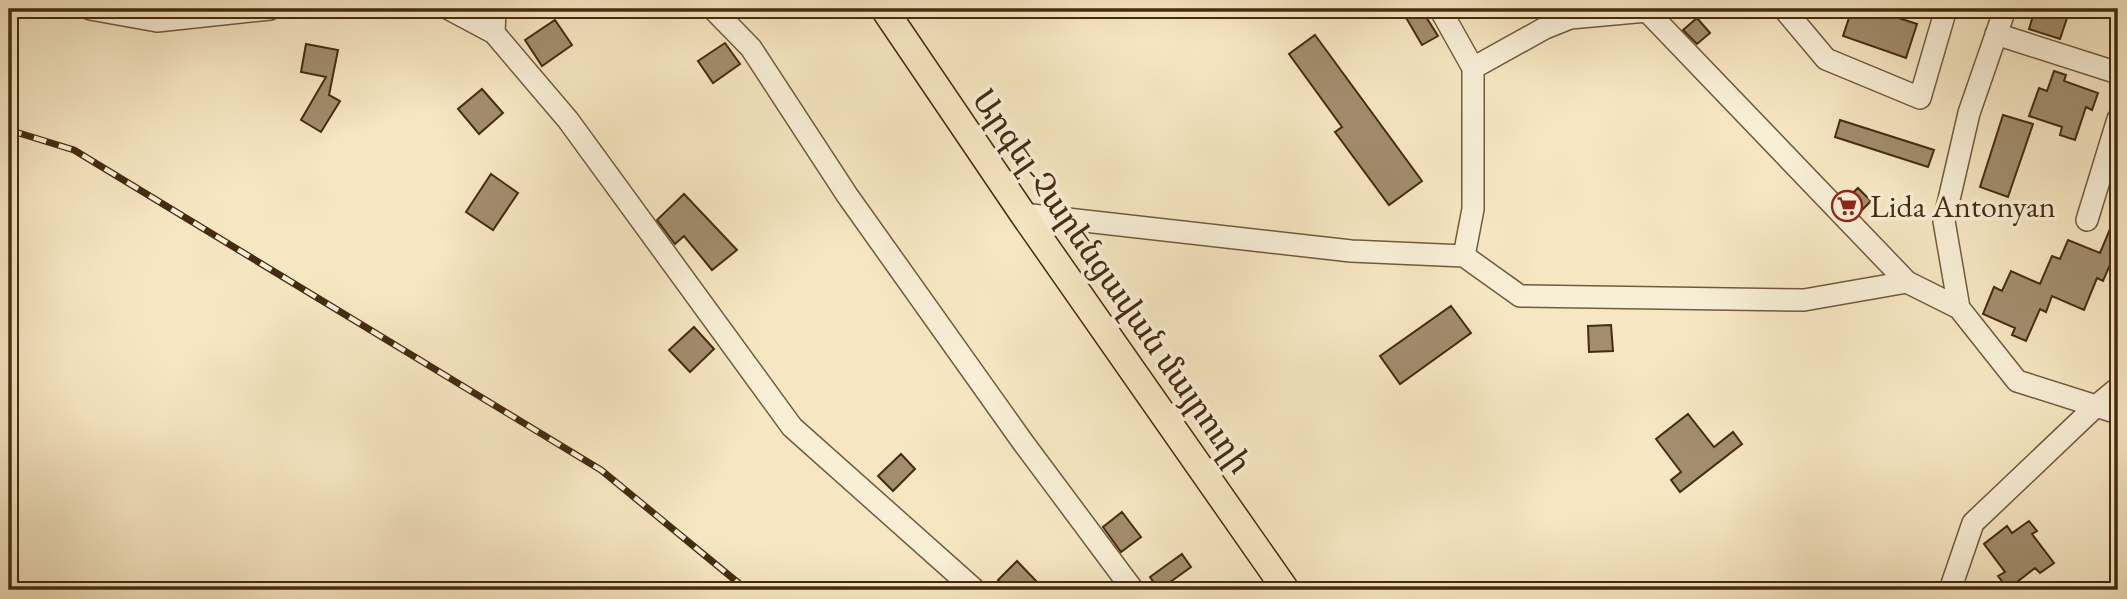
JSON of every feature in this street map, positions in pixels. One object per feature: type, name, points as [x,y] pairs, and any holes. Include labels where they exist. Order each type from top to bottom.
[{"type":"main road","name":"Արգել-Չարենցավան մայրուղի","points":[[884,9],[1023,214],[1286,590]]},
{"type":"street","points":[[90,9],[157,21],[270,9]]},
{"type":"street","points":[[449,9],[494,33],[568,120],[792,427],[975,590]]},
{"type":"street","points":[[494,33],[495,9]]},
{"type":"street","points":[[713,9],[751,48],[855,206],[1022,441],[1133,590]]},
{"type":"street","points":[[1440,9],[1473,68],[1473,209],[1464,256]]},
{"type":"street","points":[[1784,9],[1826,59],[1920,98],[1945,9]]},
{"type":"street","points":[[1959,308],[1944,221],[1969,113],[2005,9]]},
{"type":"street","points":[[1473,68],[1545,28],[1570,18],[1646,10],[1906,282],[1959,308],[2017,382],[2118,413]]},
{"type":"street","points":[[1996,34],[2118,73]]},
{"type":"street","points":[[2087,220],[2118,119]]},
{"type":"street","points":[[1023,214],[1351,251],[1464,256],[1520,296],[1804,300],[1906,282]]},
{"type":"street","points":[[1950,590],[1973,523],[2118,388]]},
{"type":"building","points":[[1421,9],[1438,36],[1422,45],[1405,16]]},
{"type":"building","points":[[1852,9],[1871,9],[1917,24],[1906,58],[1843,36]]},
{"type":"building","points":[[2035,9],[2070,9],[2060,39],[2029,29]]},
{"type":"building","points":[[1697,18],[1710,33],[1697,44],[1683,30]]},
{"type":"building","points":[[555,20],[572,45],[542,66],[525,40]]},
{"type":"building","points":[[1315,35],[1422,181],[1389,205],[1335,132],[1342,127],[1289,54]]},
{"type":"building","points":[[725,43],[740,64],[713,83],[698,61]]},
{"type":"building","points":[[306,44],[338,50],[329,95],[340,101],[321,132],[301,120],[326,77],[301,72]]},
{"type":"building","points":[[2054,71],[2066,75],[2064,81],[2098,93],[2092,110],[2086,107],[2075,140],[2060,135],[2062,127],[2029,116],[2039,88],[2047,91]]},
{"type":"building","points":[[482,89],[503,113],[479,134],[458,109]]},
{"type":"building","points":[[2003,115],[2033,124],[2008,197],[1980,187]]},
{"type":"building","points":[[1840,120],[1934,150],[1928,167],[1835,137]]},
{"type":"building","points":[[491,174],[518,193],[493,230],[466,212]]},
{"type":"building","points":[[1858,188],[1871,201],[1859,213],[1846,199]]},
{"type":"building","points":[[684,194],[737,250],[712,270],[684,236],[675,244],[657,220]]},
{"type":"building","points":[[2118,210],[2118,263],[2112,260],[2103,281],[2097,278],[2084,310],[2052,296],[2046,312],[2040,309],[2026,341],[2012,335],[2015,328],[1983,314],[1994,287],[2002,291],[2011,271],[2040,284],[2052,256],[2060,259],[2068,240],[2100,253]]},
{"type":"building","points":[[1451,306],[1471,333],[1400,384],[1380,356]]},
{"type":"building","points":[[1611,325],[1613,351],[1589,352],[1588,326]]},
{"type":"building","points":[[694,327],[714,349],[690,372],[669,350]]},
{"type":"building","points":[[1688,414],[1714,447],[1733,432],[1742,444],[1680,492],[1671,480],[1681,472],[1656,439]]},
{"type":"building","points":[[901,454],[915,469],[893,491],[878,476]]},
{"type":"building","points":[[1122,512],[1141,537],[1121,552],[1103,527]]},
{"type":"building","points":[[2029,521],[2037,531],[2032,534],[2054,563],[2040,573],[2035,568],[2008,589],[1998,576],[2005,572],[1984,544],[2007,526],[2012,533]]},
{"type":"building","points":[[1182,554],[1191,567],[1159,590],[1150,577]]},
{"type":"building","points":[[1017,561],[1038,583],[1031,590],[1008,590],[998,580]]},
{"type":"railway","points":[[9,130],[74,150],[601,470],[747,590]]},
{"type":"place","name":"Lida Antonyan","points":[[1847,206]]}]
